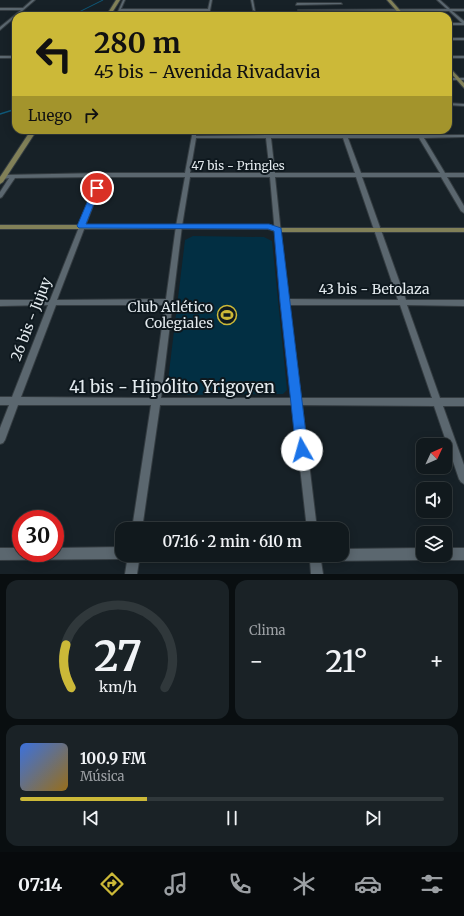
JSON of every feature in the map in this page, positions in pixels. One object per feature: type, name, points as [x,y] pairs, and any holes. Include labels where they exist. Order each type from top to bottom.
[{"type":"main road","points":[[110,12],[118,0]]},
{"type":"main road","points":[[389,0],[398,10]]},
{"type":"main road","points":[[452,72],[464,86]]},
{"type":"main road","points":[[2,179],[31,134]]},
{"type":"main road","points":[[0,227],[179,229],[270,232],[278,230],[464,230]]},
{"type":"main road","points":[[0,232],[81,229]]},
{"type":"street","points":[[20,12],[34,0]]},
{"type":"street","points":[[124,0],[119,10],[209,10],[210,0]]},
{"type":"street","points":[[252,0],[254,10]]},
{"type":"street","points":[[339,0],[345,10]]},
{"type":"street","points":[[438,0],[464,24]]},
{"type":"street","points":[[341,4],[297,2],[299,10],[464,10]]},
{"type":"street","points":[[0,9],[24,9]]},
{"type":"street","points":[[0,29],[12,19]]},
{"type":"street","points":[[452,24],[464,24]]},
{"type":"street","points":[[452,39],[464,39]]},
{"type":"street","points":[[0,57],[12,57]]},
{"type":"street","points":[[452,57],[464,57]]},
{"type":"street","points":[[452,79],[464,79]]},
{"type":"street","points":[[452,104],[464,105]]},
{"type":"street","points":[[138,522],[179,229],[194,134]]},
{"type":"street","points":[[194,137],[319,134]]},
{"type":"street","points":[[344,134],[464,479]]},
{"type":"street","points":[[370,134],[464,136]]},
{"type":"street","points":[[269,136],[285,302],[311,522]]},
{"type":"street","points":[[421,136],[464,211]]},
{"type":"street","name":"47 bis - Pringles","points":[[2,179],[13,177],[102,175],[464,175]]},
{"type":"street","name":"26 bis - Jujuy","points":[[0,440],[102,175]]},
{"type":"street","points":[[0,196],[13,177]]},
{"type":"street","points":[[0,303],[169,302]]},
{"type":"street","name":"43 bis - Betolaza","points":[[285,302],[464,303]]},
{"type":"street","name":"41 bis - Hipólito Yrigoyen","points":[[0,401],[464,402]]},
{"type":"street","points":[[0,554],[115,553]]},
{"type":"street","points":[[349,555],[416,554]]},
{"type":"street","points":[[452,554],[464,554]]},
{"type":"street","points":[[131,574],[133,562]]},
{"type":"street","points":[[316,562],[317,574]]},
{"type":"shaded area","name":"Club Atlético Colegiales","points":[[193,236],[264,237],[272,241],[287,390],[283,394],[174,395],[167,389],[185,240]]},
{"type":"waterway","points":[[79,12],[103,0]]},
{"type":"waterway","points":[[0,114],[12,110]]},
{"type":"place","name":"Club Atlético Colegiales","points":[[227,315]]},
{"type":"route","points":[[97,188],[81,226],[269,226],[278,230],[302,450]]}]
